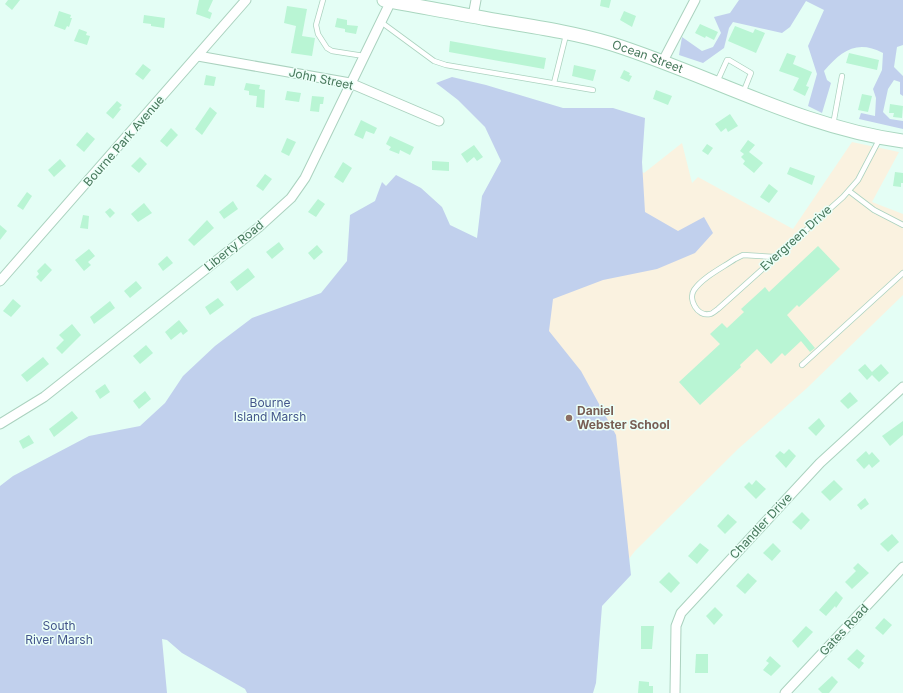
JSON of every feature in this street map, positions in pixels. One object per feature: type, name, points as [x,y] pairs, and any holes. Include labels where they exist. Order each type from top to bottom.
[{"type":"main road","name":"Ocean Street","points":[[388,1],[567,33],[611,44],[663,61],[790,113],[833,126],[880,138],[903,142]]},
{"type":"street","name":"Bourne Park Avenue","points":[[0,281],[246,0]]},
{"type":"street","points":[[473,16],[476,0]]},
{"type":"street","points":[[663,61],[696,0]]},
{"type":"street","name":"Liberty Road","points":[[0,424],[44,397],[282,207],[291,198],[305,178],[381,22],[388,1]]},
{"type":"street","name":"John Street","points":[[198,56],[350,83],[439,121]]},
{"type":"street","name":"Chandler Drive","points":[[675,693],[676,626],[681,613],[820,463],[903,387]]},
{"type":"street","name":"Gates Road","points":[[785,693],[903,567]]},
{"type":"lane","points":[[323,0],[316,25],[318,34],[327,48],[332,51],[364,56]]},
{"type":"lane","points":[[381,22],[434,61],[446,65],[593,90]]},
{"type":"lane","points":[[554,83],[567,33]]},
{"type":"lane","points":[[717,84],[727,60],[729,60],[751,73],[742,94]]},
{"type":"lane","points":[[833,126],[842,76]]},
{"type":"lane","name":"Evergreen Drive","points":[[776,257],[743,256],[735,259],[695,289],[692,298],[695,307],[704,314],[710,314],[718,309],[776,257],[849,191],[858,180],[880,138]]},
{"type":"lane","points":[[849,191],[874,210],[903,225]]},
{"type":"lane","points":[[802,364],[903,273]]},
{"type":"shaded area","name":"Daniel Webster School","points":[[852,142],[899,152],[872,202],[903,214],[903,295],[807,388],[738,449],[635,551],[614,578],[410,693],[594,145],[644,173],[682,143],[692,183],[698,177],[793,229]]},
{"type":"green space","points":[[739,0],[903,0],[903,45],[897,47],[894,67],[903,76],[903,96],[900,94],[900,82],[894,80],[888,89],[883,112],[890,119],[903,121],[903,129],[859,119],[861,113],[875,116],[876,98],[873,89],[882,70],[883,53],[874,49],[857,47],[850,49],[830,64],[824,71],[827,80],[831,83],[822,113],[808,106],[817,74],[808,46],[824,10],[806,1],[790,27],[782,33],[733,22],[729,28],[724,48],[703,63],[679,55],[682,37],[702,51],[713,47],[721,33],[714,17],[730,13]]},
{"type":"green space","points":[[452,77],[486,85],[563,108],[613,108],[645,118],[642,162],[645,212],[678,231],[704,217],[713,233],[695,253],[657,269],[603,280],[553,299],[549,331],[581,371],[616,435],[631,575],[602,606],[596,683],[593,693],[247,693],[245,689],[182,653],[167,640],[162,639],[167,693],[0,693],[0,486],[13,476],[89,436],[140,426],[165,403],[183,376],[215,346],[252,318],[321,293],[347,261],[350,215],[375,201],[382,182],[386,186],[396,175],[421,188],[442,207],[450,225],[477,238],[482,196],[501,161],[485,127],[458,100],[436,83]]},
{"type":"building","points":[[8,0],[20,0],[12,10],[5,4]]},
{"type":"building","points":[[199,0],[213,0],[208,11],[212,13],[210,19],[196,14]]},
{"type":"building","points":[[601,0],[611,0],[609,8],[600,6]]},
{"type":"building","points":[[287,6],[307,9],[302,36],[315,38],[312,56],[291,53],[296,26],[284,23]]},
{"type":"building","points":[[59,11],[71,15],[70,18],[72,18],[69,27],[67,26],[65,30],[54,26]]},
{"type":"building","points":[[624,11],[636,16],[632,27],[620,20]]},
{"type":"building","points":[[144,15],[165,18],[164,28],[143,23]]},
{"type":"building","points":[[337,18],[347,20],[347,25],[358,26],[356,34],[345,32],[345,29],[335,27]]},
{"type":"building","points":[[700,24],[718,32],[714,40],[706,36],[705,38],[695,33]]},
{"type":"building","points":[[735,26],[753,33],[755,29],[765,33],[756,53],[728,41]]},
{"type":"building","points":[[79,29],[87,32],[86,35],[90,36],[87,45],[74,41]]},
{"type":"building","points":[[450,41],[546,58],[544,69],[449,52]]},
{"type":"building","points":[[787,53],[796,56],[793,64],[812,72],[806,86],[809,87],[805,96],[793,90],[799,78],[779,71]]},
{"type":"building","points":[[849,53],[879,60],[877,70],[846,63]]},
{"type":"building","points":[[143,64],[151,70],[143,80],[135,74]]},
{"type":"building","points":[[574,65],[596,70],[593,81],[572,76]]},
{"type":"building","points":[[624,70],[632,76],[629,82],[620,78]]},
{"type":"building","points":[[206,75],[216,77],[214,86],[204,85]]},
{"type":"building","points":[[246,83],[260,85],[259,89],[265,90],[264,108],[256,107],[257,96],[249,95],[249,91],[244,90]]},
{"type":"building","points":[[656,90],[672,96],[668,105],[653,99]]},
{"type":"building","points":[[287,91],[301,93],[299,102],[285,100]]},
{"type":"building","points":[[862,94],[872,96],[868,112],[858,110]]},
{"type":"building","points":[[312,96],[324,97],[323,104],[320,104],[319,112],[310,111]]},
{"type":"building","points":[[117,101],[122,105],[119,108],[121,109],[113,119],[106,113]]},
{"type":"building","points":[[890,104],[903,106],[902,118],[893,117],[894,113],[889,113]]},
{"type":"building","points":[[210,107],[217,113],[202,135],[195,129]]},
{"type":"building","points":[[730,114],[738,126],[728,132],[726,128],[721,132],[715,124]]},
{"type":"building","points":[[361,120],[377,128],[374,134],[366,131],[363,139],[354,135]]},
{"type":"building","points":[[171,128],[178,135],[167,147],[160,141]]},
{"type":"building","points":[[87,132],[95,139],[84,152],[76,145]]},
{"type":"building","points":[[390,136],[414,147],[410,155],[400,150],[399,154],[389,150],[391,147],[386,144]]},
{"type":"building","points":[[287,138],[296,142],[289,156],[281,152]]},
{"type":"building","points":[[748,140],[755,145],[749,152],[763,163],[754,173],[743,164],[745,161],[741,157],[744,154],[740,151]]},
{"type":"building","points":[[707,144],[713,148],[708,155],[702,151]]},
{"type":"building","points":[[474,145],[483,157],[477,161],[474,157],[467,163],[461,154]]},
{"type":"building","points":[[140,157],[147,164],[139,173],[131,166]]},
{"type":"building","points":[[60,159],[66,166],[54,177],[48,170]]},
{"type":"building","points":[[432,161],[449,162],[449,171],[432,170]]},
{"type":"building","points":[[343,162],[352,168],[343,183],[334,177]]},
{"type":"building","points":[[790,167],[815,176],[812,185],[787,174]]},
{"type":"building","points":[[895,172],[903,173],[903,183],[901,183],[901,187],[893,186]]},
{"type":"building","points":[[265,174],[272,179],[263,191],[256,186]]},
{"type":"building","points":[[769,184],[778,191],[769,203],[760,197]]},
{"type":"building","points":[[27,192],[32,196],[23,210],[17,206]]},
{"type":"building","points":[[318,199],[325,204],[316,217],[308,212]]},
{"type":"building","points":[[233,201],[238,209],[224,219],[219,212]]},
{"type":"building","points":[[144,203],[152,213],[138,222],[131,214]]},
{"type":"building","points":[[110,208],[115,213],[110,218],[105,212]]},
{"type":"building","points":[[83,215],[89,216],[88,229],[80,228]]},
{"type":"building","points":[[207,220],[214,228],[194,246],[188,240]]},
{"type":"building","points":[[0,225],[7,231],[0,240]]},
{"type":"building","points":[[279,242],[284,249],[272,259],[266,252]]},
{"type":"building","points":[[317,245],[323,252],[314,260],[308,253]]},
{"type":"building","points":[[818,246],[840,269],[799,307],[797,305],[787,315],[815,348],[810,352],[801,341],[785,356],[782,353],[771,364],[757,349],[740,365],[741,367],[700,405],[679,382],[720,344],[710,334],[722,323],[727,328],[744,312],[741,309],[765,287],[769,292]]},
{"type":"building","points":[[89,249],[95,256],[88,262],[91,265],[84,271],[75,260]]},
{"type":"building","points":[[167,256],[173,263],[163,271],[158,264]]},
{"type":"building","points":[[45,263],[52,270],[41,282],[36,277],[39,274],[37,271]]},
{"type":"building","points":[[248,268],[255,277],[237,291],[230,282]]},
{"type":"building","points":[[136,281],[142,288],[130,298],[124,291]]},
{"type":"building","points":[[218,298],[224,305],[210,315],[205,307]]},
{"type":"building","points":[[13,299],[21,306],[11,317],[3,311]]},
{"type":"building","points":[[110,301],[115,308],[94,324],[90,317]]},
{"type":"building","points":[[179,320],[188,331],[183,335],[181,332],[171,340],[165,332]]},
{"type":"building","points":[[72,324],[81,335],[62,354],[56,348],[64,340],[59,335]]},
{"type":"building","points":[[146,345],[153,353],[140,364],[133,356]]},
{"type":"building","points":[[43,357],[49,364],[27,382],[21,375]]},
{"type":"building","points":[[865,364],[872,372],[881,364],[889,373],[879,382],[872,375],[867,380],[858,370]]},
{"type":"building","points":[[105,384],[110,392],[100,399],[95,391]]},
{"type":"building","points":[[145,391],[151,399],[139,409],[133,401]]},
{"type":"building","points":[[850,392],[858,401],[848,409],[840,401]]},
{"type":"building","points":[[72,411],[78,418],[54,437],[49,429]]},
{"type":"building","points":[[819,418],[825,426],[816,436],[808,428]]},
{"type":"building","points":[[903,421],[903,435],[890,446],[882,436]]},
{"type":"building","points":[[29,435],[34,443],[23,449],[19,441]]},
{"type":"building","points":[[789,449],[796,456],[786,468],[775,456],[780,451],[784,454]]},
{"type":"building","points":[[866,451],[869,455],[872,452],[880,461],[872,468],[869,464],[864,469],[856,460]]},
{"type":"building","points":[[756,480],[766,489],[756,499],[744,487],[749,482],[752,485]]},
{"type":"building","points":[[834,480],[843,489],[830,501],[821,492]]},
{"type":"building","points":[[865,498],[869,504],[861,510],[857,505]]},
{"type":"building","points":[[802,512],[810,520],[801,530],[792,522]]},
{"type":"building","points":[[728,514],[737,522],[725,534],[717,526]]},
{"type":"building","points":[[892,534],[899,542],[888,552],[880,544]]},
{"type":"building","points":[[700,543],[709,550],[697,564],[688,556]]},
{"type":"building","points":[[773,543],[781,551],[772,561],[763,553]]},
{"type":"building","points":[[858,563],[869,573],[852,589],[845,582],[856,571],[853,568]]},
{"type":"building","points":[[669,572],[680,583],[671,593],[659,582]]},
{"type":"building","points":[[748,573],[757,581],[745,594],[736,586]]},
{"type":"building","points":[[836,591],[843,598],[836,608],[835,606],[826,616],[819,610]]},
{"type":"building","points":[[715,607],[723,615],[714,625],[706,616]]},
{"type":"building","points":[[884,618],[892,625],[883,635],[875,628]]},
{"type":"building","points":[[641,626],[654,626],[652,649],[641,649]]},
{"type":"building","points":[[806,626],[813,632],[798,648],[792,641]]},
{"type":"building","points":[[857,649],[865,656],[861,661],[864,663],[859,669],[847,659]]},
{"type":"building","points":[[696,654],[708,654],[708,673],[695,673]]},
{"type":"building","points":[[770,656],[781,666],[771,676],[763,670],[769,663],[766,661]]},
{"type":"building","points":[[832,676],[838,682],[829,693],[822,693],[818,689]]},
{"type":"building","points":[[639,681],[649,682],[649,686],[653,686],[653,693],[638,693]]},
{"type":"place","name":"Daniel Webster School","points":[[569,418]]},
{"type":"park label","name":"Bourne Island Marsh","points":[[270,410]]},
{"type":"park label","name":"South River Marsh","points":[[59,633]]}]
